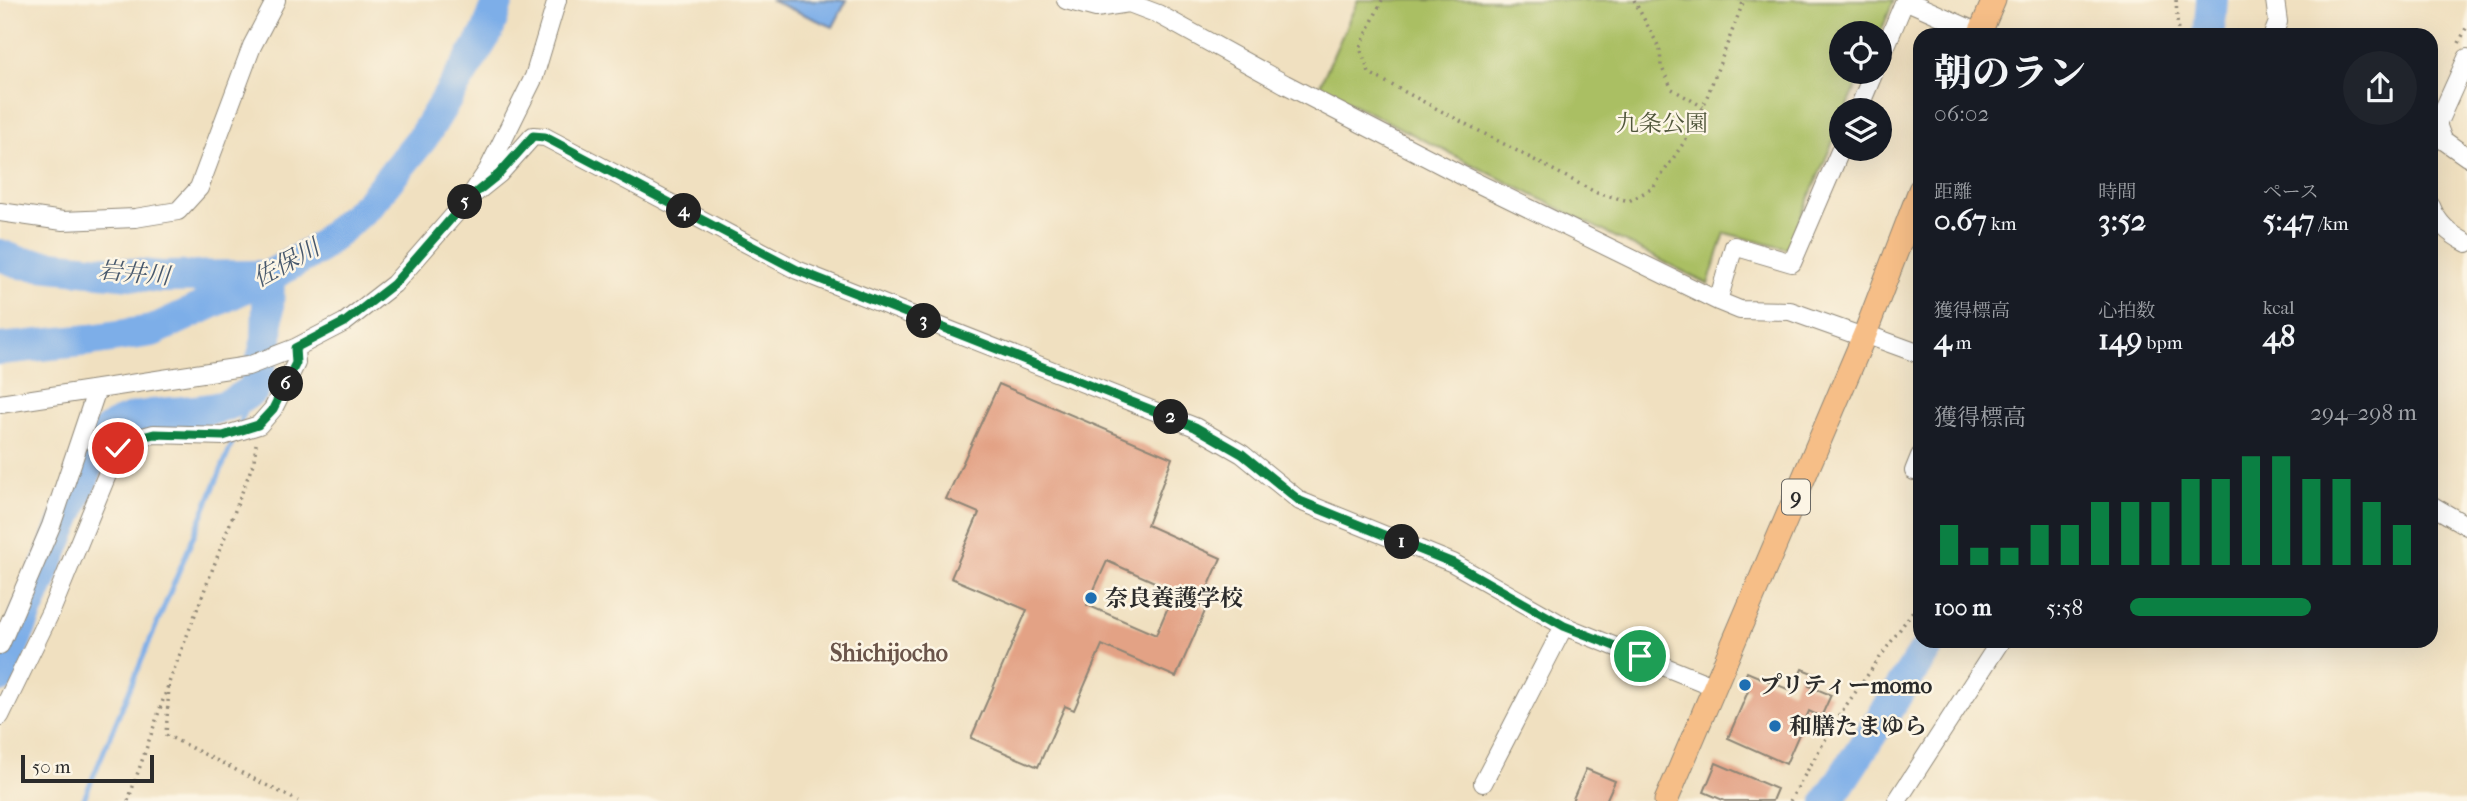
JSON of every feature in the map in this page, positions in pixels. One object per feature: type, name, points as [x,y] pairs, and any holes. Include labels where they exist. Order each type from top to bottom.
[{"type":"main road","points":[[1982,28],[1994,0]]},
{"type":"main road","name":"9","points":[[1666,801],[1864,336],[1913,208]]},
{"type":"street","points":[[0,212],[63,221],[135,218],[178,211],[199,188],[252,46],[275,0]]},
{"type":"street","points":[[0,404],[248,366],[288,351],[345,322],[394,284],[469,198],[488,170],[534,77],[557,0]]},
{"type":"street","points":[[1066,0],[1096,8],[1129,3],[1158,14],[1462,176],[1718,301],[1740,310],[1790,311],[1913,352]]},
{"type":"street","points":[[1892,31],[1905,0],[1966,28]]},
{"type":"street","points":[[2275,0],[2278,22],[2276,28]]},
{"type":"street","points":[[2438,122],[2467,58]]},
{"type":"street","points":[[2438,135],[2467,157]]},
{"type":"street","points":[[469,198],[499,174],[533,136],[545,137],[797,270],[1195,427],[1242,454],[1300,501],[1453,563],[1564,626],[1715,687]]},
{"type":"street","points":[[1718,301],[1734,246],[1793,262],[1836,161]]},
{"type":"street","points":[[2438,220],[2452,236],[2467,243]]},
{"type":"street","points":[[0,716],[51,611],[118,448],[128,441],[154,434],[223,436],[258,425],[273,409],[296,363],[288,351]]},
{"type":"street","points":[[0,645],[51,526],[97,389]]},
{"type":"street","points":[[2438,509],[2467,526]]},
{"type":"street","points":[[1483,783],[1564,626]]},
{"type":"street","points":[[1896,801],[1996,648]]},
{"type":"path","points":[[1382,0],[1360,48],[1368,73],[1597,193],[1629,201],[1653,188],[1697,123],[1744,0]]},
{"type":"path","points":[[1634,0],[1660,49],[1661,66],[1672,89],[1703,107]]},
{"type":"path","points":[[2176,0],[2178,28]]},
{"type":"path","points":[[128,801],[170,680],[254,461],[258,425]]},
{"type":"path","points":[[1790,801],[1840,714],[1913,611]]},
{"type":"path","points":[[170,680],[166,735],[298,801]]},
{"type":"green space","name":"九条公園","points":[[1358,0],[1894,0],[1885,21],[1829,21],[1829,84],[1858,84],[1851,98],[1829,98],[1829,151],[1787,249],[1725,233],[1708,284],[1319,87]]},
{"type":"water","points":[[770,0],[847,0],[833,27]]},
{"type":"building","points":[[999,384],[1172,458],[1147,525],[1221,558],[1200,606],[1206,609],[1176,677],[1102,645],[1074,710],[1065,706],[1038,767],[971,738],[1027,610],[951,578],[979,513],[946,499]],"holes":[[[1107,561],[1175,591],[1156,635],[1087,605]]]},
{"type":"building","points":[[1802,669],[1815,674],[1809,686],[1831,695],[1821,717],[1809,711],[1786,764],[1728,738],[1749,689],[1741,686],[1747,672],[1792,691]]},
{"type":"building","points":[[1716,763],[1777,789],[1772,801],[1725,801],[1704,792]]},
{"type":"building","points":[[1586,769],[1615,781],[1606,801],[1572,801]]},
{"type":"waterway","name":"佐保川","points":[[0,349],[152,331],[269,276],[316,250],[368,205],[423,137],[488,31],[498,0]]},
{"type":"waterway","points":[[2210,28],[2212,0]]},
{"type":"waterway","name":"岩井川","points":[[0,255],[21,263],[161,277],[257,276]]},
{"type":"waterway","points":[[0,677],[100,438],[126,421],[157,414],[224,406],[254,389],[267,340],[269,276]]},
{"type":"waterway","points":[[239,426],[254,389]]},
{"type":"waterway","points":[[83,801],[234,439]]},
{"type":"waterway","points":[[1828,801],[1927,648]]},
{"type":"place","name":"奈良養護学校","points":[[1091,598]]},
{"type":"place","name":"プリティーmomo","points":[[1745,685]]},
{"type":"place","name":"和膳たまゆら","points":[[1775,726]]},
{"type":"district","name":"Shichijocho","points":[[889,653]]},
{"type":"route","points":[[118,448],[128,441],[154,434],[223,436],[258,425],[273,409],[296,363],[295,348],[345,322],[394,284],[469,198],[499,174],[533,136],[545,137],[797,270],[1195,427],[1242,454],[1300,501],[1453,563],[1564,626],[1640,656]]}]
